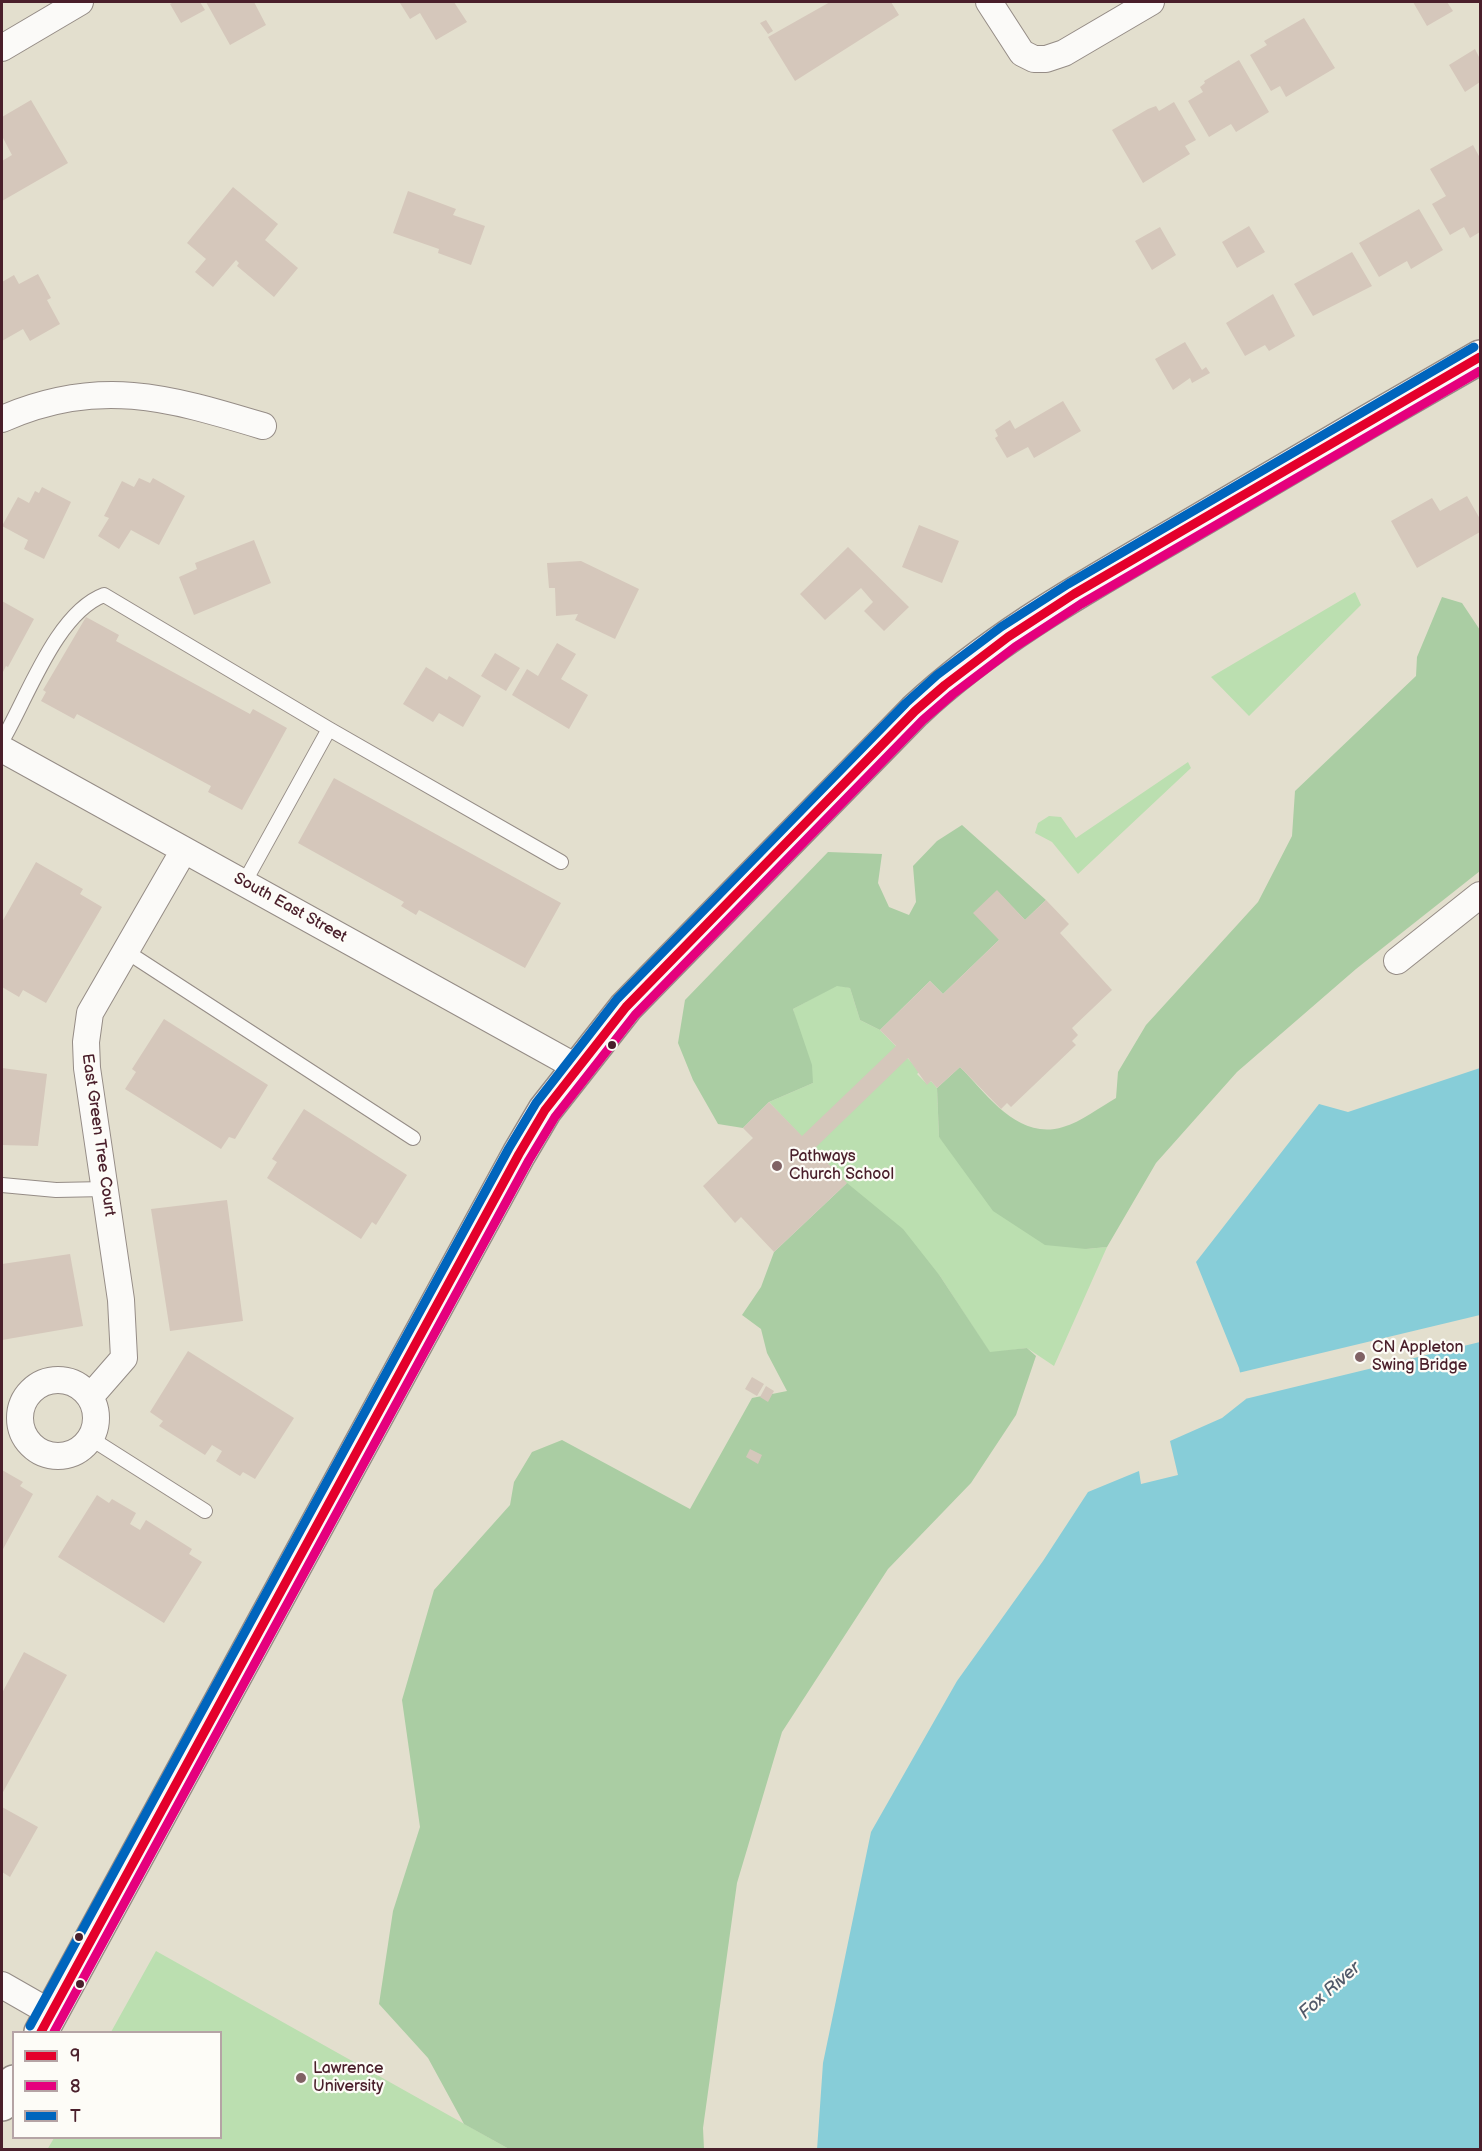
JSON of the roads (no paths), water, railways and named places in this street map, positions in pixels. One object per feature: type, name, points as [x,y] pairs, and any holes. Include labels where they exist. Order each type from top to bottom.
[{"type":"street","points":[[2,48],[80,2]]},
{"type":"street","points":[[989,2],[1022,53],[1034,59],[1046,59],[1064,53],[1151,2]]},
{"type":"street","points":[[2,1985],[46,2023],[519,1154],[545,1110],[626,1007],[866,760],[952,676],[987,649],[1068,597],[1480,357]]},
{"type":"street","points":[[2,419],[56,400],[120,393],[188,404],[264,426]]},
{"type":"street","name":"South East Street","points":[[2,749],[578,1068]]},
{"type":"street","name":"East Green Tree Court","points":[[90,1397],[124,1358],[121,1300],[87,1068],[86,1042],[90,1013],[124,950],[184,850]]},
{"type":"street","points":[[1397,961],[1480,895]]},
{"type":"street","points":[[57,1379],[70,1381],[82,1387],[90,1397],[97,1420],[90,1438],[78,1451],[54,1456],[32,1446],[20,1424],[25,1398],[33,1389],[45,1382],[57,1379]]},
{"type":"street","points":[[2,2104],[12,2086]]},
{"type":"lane","points":[[2,741],[56,641],[79,611],[92,599],[104,595],[329,729],[561,862]]},
{"type":"lane","points":[[244,884],[329,729]]},
{"type":"lane","points":[[124,950],[413,1138]]},
{"type":"lane","points":[[2,1185],[56,1190],[105,1189]]},
{"type":"lane","points":[[90,1438],[205,1511]]},
{"type":"water","name":"Fox River","points":[[1480,1068],[1480,2149],[817,2150],[823,2063],[871,1832],[957,1681],[1043,1561],[1088,1492],[1139,1471],[1141,1484],[1178,1475],[1170,1441],[1222,1418],[1246,1399],[1239,1368],[1196,1262],[1319,1104],[1348,1112]]},
{"type":"place","name":"Pathways Church School","points":[[777,1166]]},
{"type":"place","name":"CN Appleton Swing Bridge","points":[[1360,1357]]},
{"type":"place","name":"Lawrence University","points":[[301,2078]]}]
